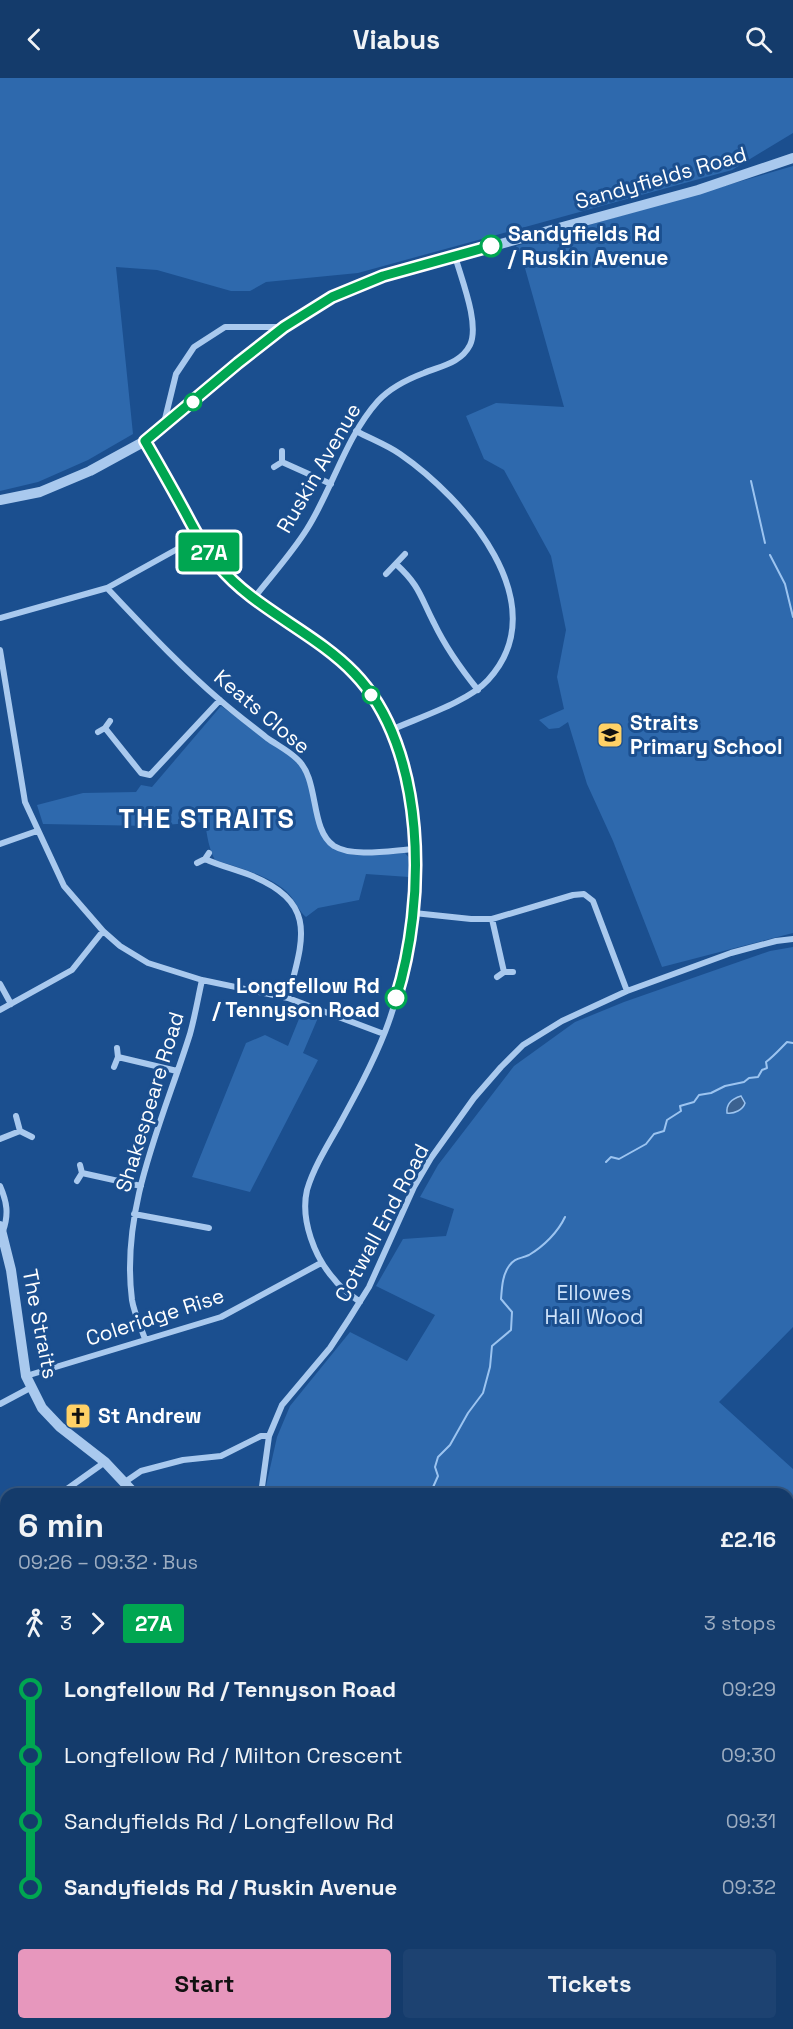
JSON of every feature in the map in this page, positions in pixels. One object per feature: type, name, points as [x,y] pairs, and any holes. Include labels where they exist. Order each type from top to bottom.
[{"type":"street","name":"Sandyfields Road","points":[[0,500],[50,488],[90,471],[145,441],[284,327],[332,297],[383,276],[698,190],[793,158]]},
{"type":"street","name":"Ruskin Avenue","points":[[254,598],[307,529],[356,431],[380,399],[422,373],[453,362],[469,346],[474,326],[455,256]]},
{"type":"street","points":[[163,428],[176,374],[194,347],[225,327],[284,327]]},
{"type":"street","points":[[356,431],[399,453],[451,496],[471,519],[500,568],[511,596],[513,614],[511,642],[496,670],[478,690],[392,730]]},
{"type":"street","points":[[145,441],[199,537],[219,567],[254,598],[355,673],[379,706],[392,730],[402,764],[413,812],[415,849],[414,913],[409,952],[384,1034],[365,1079],[325,1150],[307,1191],[306,1220],[321,1263],[345,1291],[360,1302]]},
{"type":"street","points":[[282,451],[282,462]]},
{"type":"street","points":[[282,462],[331,484]]},
{"type":"street","points":[[274,467],[282,462]]},
{"type":"street","points":[[0,618],[107,588],[199,537]]},
{"type":"street","points":[[386,574],[405,554]]},
{"type":"street","points":[[396,564],[417,586],[450,654],[478,690]]},
{"type":"street","name":"Keats Close","points":[[107,588],[175,660],[220,700],[298,759],[308,774],[323,829],[334,846],[356,852],[415,849]]},
{"type":"street","points":[[0,650],[25,802],[64,886],[103,931],[120,946],[148,963],[202,980],[288,998],[384,1034]]},
{"type":"street","points":[[105,728],[141,773],[150,775],[220,700]]},
{"type":"street","points":[[98,732],[110,721]]},
{"type":"street","points":[[0,844],[37,831]]},
{"type":"street","points":[[197,863],[207,856],[250,875],[281,891],[294,907],[301,922],[302,936],[288,998]]},
{"type":"street","points":[[414,913],[471,920],[492,919],[573,895],[584,894],[593,901],[627,991]]},
{"type":"street","points":[[492,919],[504,972]]},
{"type":"street","points":[[0,1010],[72,970],[103,931]]},
{"type":"street","name":"Cotwall End Road","points":[[262,1488],[269,1436],[282,1405],[330,1348],[360,1302],[414,1187],[431,1158],[481,1090],[523,1045],[562,1021],[627,991],[731,953],[793,939]]},
{"type":"street","points":[[497,976],[504,972],[513,972]]},
{"type":"street","name":"Shakespeare Road","points":[[145,1340],[132,1302],[130,1267],[134,1214],[148,1159],[191,1031],[202,980]]},
{"type":"street","points":[[0,984],[11,1004]]},
{"type":"street","points":[[114,1067],[118,1057],[117,1048]]},
{"type":"street","points":[[118,1057],[177,1071]]},
{"type":"street","points":[[16,1116],[20,1131]]},
{"type":"street","points":[[0,1139],[20,1131],[32,1137]]},
{"type":"street","points":[[77,1181],[82,1173],[80,1165]]},
{"type":"street","points":[[82,1173],[141,1186]]},
{"type":"street","points":[[0,1186],[8,1210],[8,1218],[1,1229]]},
{"type":"street","points":[[134,1214],[209,1228]]},
{"type":"street","name":"The Straits","points":[[1,1229],[11,1270],[26,1376],[30,1388],[42,1408],[60,1427],[105,1462],[130,1488]]},
{"type":"street","name":"Coleridge Rise","points":[[26,1376],[220,1317],[321,1263]]},
{"type":"street","points":[[0,1404],[30,1388]]},
{"type":"street","points":[[125,1482],[141,1471],[183,1460],[221,1456],[261,1436],[269,1436]]},
{"type":"street","points":[[68,1488],[105,1462]]},
{"type":"green space","points":[[0,78],[793,78],[793,133],[732,170],[358,273],[266,282],[250,291],[231,291],[157,270],[116,267],[133,434],[88,460],[38,482],[0,491]]},
{"type":"green space","points":[[793,166],[793,933],[662,967],[613,841],[587,784],[568,722],[559,728],[549,729],[539,720],[564,709],[557,677],[566,630],[551,556],[504,470],[484,459],[466,416],[496,403],[564,407],[521,254],[516,246]]},
{"type":"green space","points":[[221,706],[297,761],[306,776],[316,816],[331,847],[354,855],[405,853],[411,860],[409,877],[366,874],[359,900],[318,908],[306,917],[289,894],[279,885],[252,872],[215,860],[205,822],[150,826],[43,824],[37,805],[83,793],[136,792],[141,785],[152,787]]},
{"type":"green space","name":"Ellowes Hall Wood","points":[[793,947],[793,1327],[719,1402],[793,1469],[793,1488],[271,1488],[266,1486],[277,1437],[290,1406],[350,1332],[407,1361],[435,1315],[376,1286],[403,1239],[446,1236],[454,1209],[420,1197],[438,1165],[514,1066],[575,1022],[624,1002],[770,951]]},
{"type":"green space","points":[[303,1009],[320,1013],[303,1053],[318,1060],[250,1192],[192,1177],[246,1043],[265,1035],[288,1046]]},
{"type":"shaded area","points":[[741,1096],[745,1103],[742,1108],[727,1113],[730,1102]]},
{"type":"waterway","points":[[751,481],[765,543]]},
{"type":"waterway","points":[[770,555],[785,584],[793,617]]},
{"type":"waterway","points":[[606,1162],[611,1157],[619,1159],[646,1144],[654,1134],[664,1131],[667,1120],[681,1111],[680,1106],[694,1102],[699,1095],[758,1077],[762,1070],[767,1068],[766,1062],[787,1042],[793,1043]]},
{"type":"waterway","points":[[433,1488],[438,1476],[435,1467],[438,1457],[450,1445],[468,1413],[483,1393],[490,1367],[492,1346],[511,1330],[512,1312],[501,1299],[507,1270],[514,1261],[529,1255],[545,1243],[559,1228],[565,1217]]},
{"type":"bus line","name":"27A","points":[[396,998],[409,952],[412,929],[415,849],[413,812],[392,730],[379,706],[355,673],[247,592],[219,567],[199,537],[145,441],[284,327],[332,297],[383,276],[491,246]]},
{"type":"place","name":"Sandyfields Rd / Ruskin Avenue","points":[[491,246]]},
{"type":"place","name":"Straits Primary School","points":[[610,735]]},
{"type":"place","name":"Longfellow Rd / Tennyson Road","points":[[396,998]]},
{"type":"place","name":"St Andrew","points":[[78,1416]]},
{"type":"district","name":"THE STRAITS","points":[[207,819]]}]
